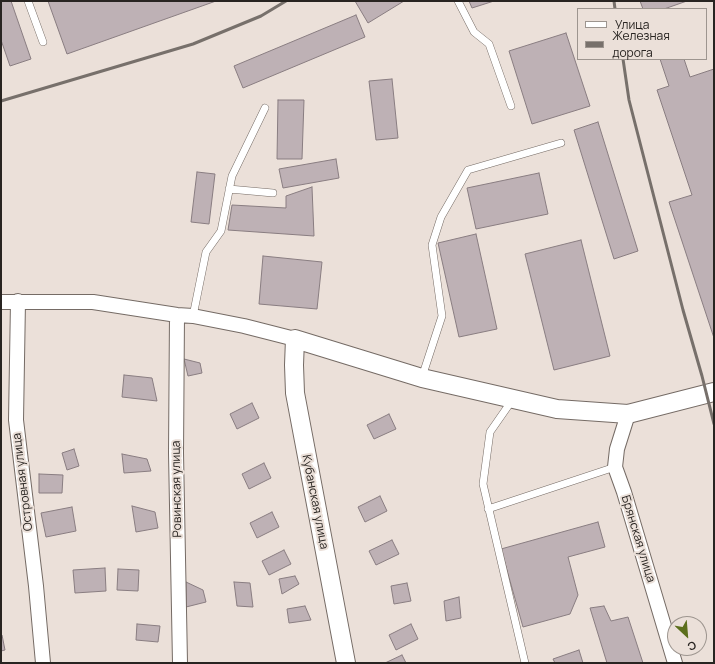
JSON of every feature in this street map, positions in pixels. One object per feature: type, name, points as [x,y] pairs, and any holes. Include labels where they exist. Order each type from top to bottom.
[{"type":"street","name":"Островная улица","points":[[18,301],[16,420],[36,586],[43,663]]},
{"type":"street","points":[[1,302],[93,302],[177,315],[193,316],[244,326],[295,339],[422,378],[557,409],[628,414],[714,392]]},
{"type":"street","name":"Ровинская улица","points":[[177,315],[176,453],[180,663]]},
{"type":"street","name":"Кубанская улица","points":[[295,339],[295,393],[346,663]]},
{"type":"street","name":"Брянская улица","points":[[628,414],[616,449],[615,467],[675,663]]},
{"type":"lane","points":[[28,1],[43,42]]},
{"type":"lane","points":[[458,1],[474,32],[489,44],[511,106]]},
{"type":"lane","points":[[193,316],[206,252],[221,231],[232,176],[265,108]]},
{"type":"lane","points":[[422,378],[442,316],[432,246],[441,217],[468,170],[561,142]]},
{"type":"lane","points":[[229,190],[274,193]]},
{"type":"lane","points":[[513,398],[490,432],[483,484],[525,663]]},
{"type":"lane","points":[[488,509],[615,467]]},
{"type":"building","points":[[1,1],[11,1],[31,59],[10,66],[1,40]]},
{"type":"building","points":[[48,1],[216,1],[67,54]]},
{"type":"building","points":[[355,1],[404,1],[368,23]]},
{"type":"building","points":[[469,1],[494,1],[472,8]]},
{"type":"building","points":[[640,1],[687,1],[667,8],[643,8]]},
{"type":"building","points":[[356,15],[365,37],[243,88],[234,66]]},
{"type":"building","points":[[566,33],[590,106],[532,124],[509,51]]},
{"type":"building","points":[[660,60],[684,60],[690,77],[714,69],[714,338],[669,202],[692,195],[657,90],[669,86]]},
{"type":"building","points":[[392,79],[398,138],[376,140],[369,81]]},
{"type":"building","points":[[278,100],[304,100],[302,159],[277,159]]},
{"type":"building","points":[[598,122],[638,251],[614,259],[574,130]]},
{"type":"building","points":[[336,159],[339,178],[283,188],[279,169]]},
{"type":"building","points":[[197,172],[215,174],[209,224],[191,222]]},
{"type":"building","points":[[539,173],[548,214],[476,229],[467,188]]},
{"type":"building","points":[[312,187],[314,236],[228,230],[232,205],[286,208],[286,196]]},
{"type":"building","points":[[476,234],[497,329],[459,337],[438,243]]},
{"type":"building","points":[[581,240],[610,356],[554,370],[525,254]]},
{"type":"building","points":[[263,256],[322,262],[317,309],[259,304]]},
{"type":"building","points":[[184,359],[200,363],[202,373],[188,376]]},
{"type":"building","points":[[124,375],[152,378],[157,401],[122,397]]},
{"type":"building","points":[[252,403],[259,418],[237,429],[230,414]]},
{"type":"building","points":[[389,414],[396,429],[374,439],[367,425]]},
{"type":"building","points":[[74,449],[79,466],[67,470],[62,453]]},
{"type":"building","points":[[122,454],[147,459],[151,471],[124,473]]},
{"type":"building","points":[[264,463],[271,478],[249,489],[242,474]]},
{"type":"building","points":[[39,474],[63,475],[62,493],[39,493]]},
{"type":"building","points":[[380,496],[387,511],[365,522],[358,507]]},
{"type":"building","points":[[132,506],[155,512],[158,528],[136,532]]},
{"type":"building","points":[[72,507],[76,531],[46,537],[41,513]]},
{"type":"building","points":[[272,512],[279,527],[257,538],[250,523]]},
{"type":"building","points":[[598,522],[605,547],[568,557],[578,595],[570,614],[523,627],[501,549]]},
{"type":"building","points":[[392,540],[399,554],[376,565],[369,551]]},
{"type":"building","points":[[284,550],[291,564],[269,575],[262,561]]},
{"type":"building","points":[[105,568],[106,591],[75,593],[73,570]]},
{"type":"building","points":[[118,569],[139,570],[138,591],[117,590]]},
{"type":"building","points":[[295,576],[299,584],[282,594],[279,579]]},
{"type":"building","points":[[186,582],[203,590],[206,602],[186,607]]},
{"type":"building","points":[[234,582],[250,583],[253,607],[237,606]]},
{"type":"building","points":[[407,583],[411,601],[394,604],[391,586]]},
{"type":"building","points":[[459,597],[461,618],[446,621],[444,601]]},
{"type":"building","points":[[305,606],[311,620],[289,623],[287,609]]},
{"type":"building","points":[[604,606],[611,621],[628,617],[643,663],[607,663],[590,608]]},
{"type":"building","points":[[137,624],[160,626],[158,642],[136,640]]},
{"type":"building","points":[[411,624],[418,639],[396,650],[389,635]]},
{"type":"building","points":[[1,635],[5,650],[1,651]]},
{"type":"building","points":[[579,650],[583,663],[555,663],[553,659]]},
{"type":"building","points":[[402,655],[406,663],[385,663]]},
{"type":"railway","points":[[1,101],[193,44],[261,16],[286,1]]},
{"type":"railway","points":[[614,1],[615,8]]},
{"type":"railway","points":[[623,60],[629,100],[714,424]]}]
